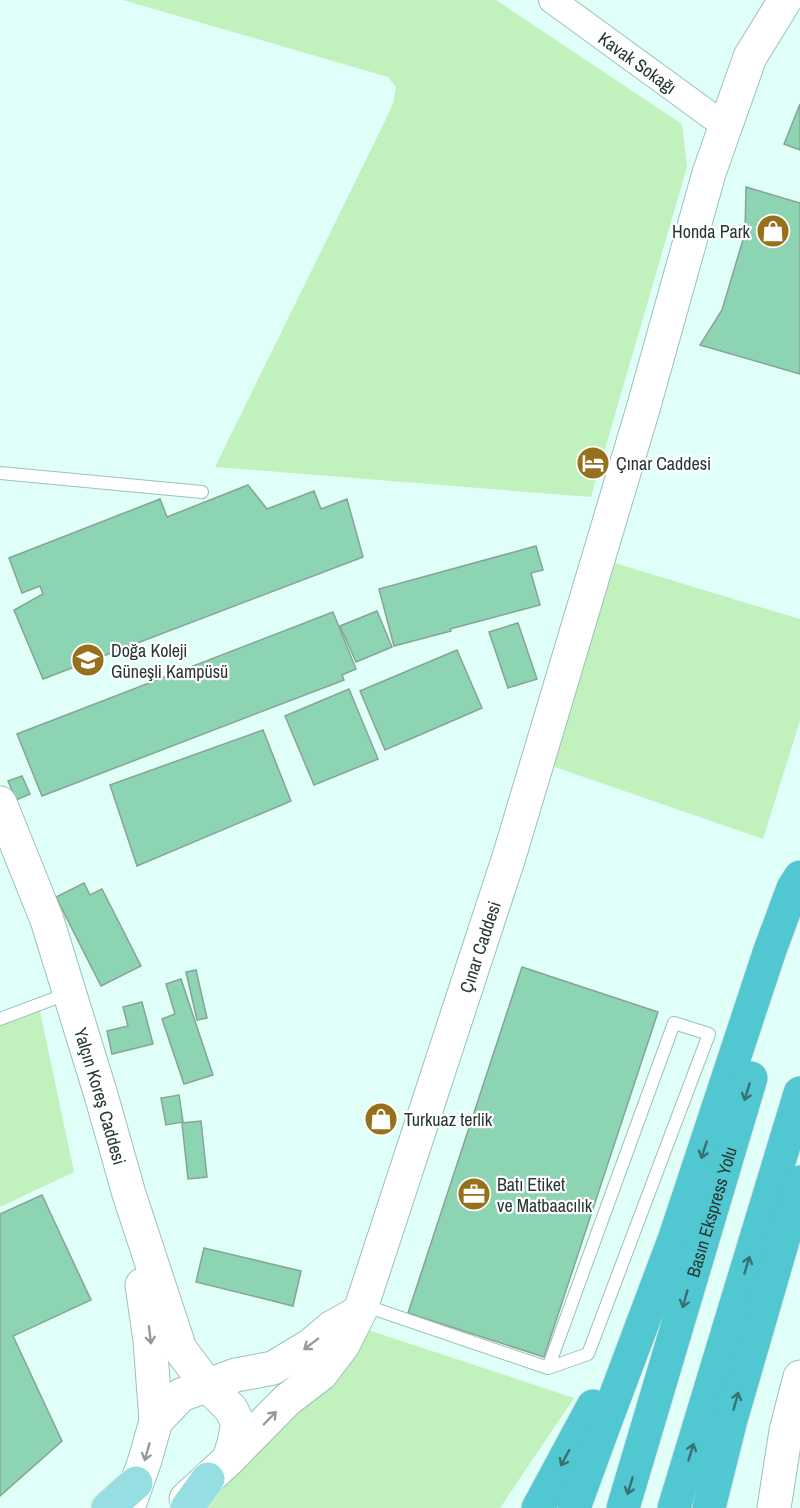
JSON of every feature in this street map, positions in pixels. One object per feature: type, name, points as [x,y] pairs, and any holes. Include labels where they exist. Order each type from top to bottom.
[{"type":"highway","points":[[574,1508],[675,1237],[770,950],[793,888],[800,878]]},
{"type":"highway","name":"Basın Ekspress Yolu","points":[[623,1508],[800,915]]},
{"type":"highway","points":[[674,1508],[800,1093]]},
{"type":"highway","points":[[710,1505],[731,1420],[800,1182]]},
{"type":"highway","points":[[538,1508],[611,1371],[675,1237]]},
{"type":"main road","name":"Çınar Caddesi","points":[[176,1508],[219,1469],[287,1400],[321,1374],[343,1345],[361,1308],[509,857],[643,409],[709,173],[750,57],[785,0]]},
{"type":"main road","name":"Yalçın Koreş Caddesi","points":[[0,803],[47,920],[129,1194],[180,1349],[207,1385],[231,1409],[238,1423],[234,1443],[219,1469]]},
{"type":"main road","points":[[108,1508],[132,1495],[156,1421],[150,1340],[129,1194]]},
{"type":"main road","points":[[156,1421],[181,1395],[236,1375],[273,1368],[311,1345],[361,1308]]},
{"type":"main road","points":[[774,1508],[786,1431],[800,1377]]},
{"type":"main road","points":[[187,1508],[219,1469]]},
{"type":"street","name":"Kavak Sokağı","points":[[552,0],[725,126]]},
{"type":"lane","points":[[0,473],[202,492]]},
{"type":"lane","points":[[0,1019],[69,992]]},
{"type":"lane","points":[[361,1308],[548,1368],[588,1354],[709,1034],[674,1023],[548,1368]]},
{"type":"green space","points":[[123,0],[496,0],[682,124],[687,167],[591,497],[215,467],[385,121],[393,103],[396,87],[388,77]]},
{"type":"green space","points":[[608,561],[800,619],[800,721],[763,839],[549,765]]},
{"type":"green space","points":[[40,1011],[74,1172],[0,1207],[0,1026]]},
{"type":"green space","points":[[368,1330],[574,1398],[500,1508],[195,1508],[329,1384]]},
{"type":"building","points":[[800,104],[800,150],[784,144]]},
{"type":"building","points":[[746,187],[800,203],[800,374],[700,345],[722,310],[745,233]]},
{"type":"building","points":[[248,485],[267,509],[314,491],[321,509],[347,499],[363,557],[43,679],[14,610],[43,594],[40,586],[22,593],[9,558],[160,499],[167,517]]},
{"type":"building","points":[[536,546],[543,570],[531,573],[540,605],[394,646],[379,589]]},
{"type":"building","points":[[377,611],[392,647],[356,662],[340,626]]},
{"type":"building","points":[[333,612],[356,669],[342,675],[344,680],[42,796],[17,734]]},
{"type":"building","points":[[518,623],[537,679],[508,688],[489,632]]},
{"type":"building","points":[[457,650],[482,708],[385,750],[360,691]]},
{"type":"building","points":[[349,689],[378,759],[314,785],[285,716]]},
{"type":"building","points":[[263,730],[291,801],[137,866],[110,785]]},
{"type":"building","points":[[22,776],[30,794],[16,800],[8,781]]},
{"type":"building","points":[[84,883],[90,895],[102,889],[141,966],[101,986],[56,897]]},
{"type":"building","points":[[522,967],[658,1012],[544,1357],[408,1313]]},
{"type":"building","points":[[196,970],[207,1018],[197,1020],[186,972]]},
{"type":"building","points":[[181,979],[213,1075],[184,1084],[162,1019],[175,1014],[166,984]]},
{"type":"building","points":[[142,1002],[153,1044],[112,1054],[107,1031],[128,1026],[123,1007]]},
{"type":"building","points":[[179,1095],[183,1122],[166,1125],[161,1098]]},
{"type":"building","points":[[201,1121],[207,1177],[188,1179],[182,1123]]},
{"type":"building","points":[[42,1195],[91,1300],[13,1336],[62,1441],[0,1496],[0,1214]]},
{"type":"building","points":[[204,1248],[301,1271],[293,1306],[196,1282]]},
{"type":"place","name":"Honda Park","points":[[773,231]]},
{"type":"place","name":"Çınar Caddesi","points":[[593,463]]},
{"type":"place","name":"Doğa Koleji Güneşli Kampüsü","points":[[88,660]]},
{"type":"place","name":"Turkuaz terlik","points":[[381,1119]]},
{"type":"place","name":"Batı Etiket ve Matbaacılık","points":[[474,1194]]}]
